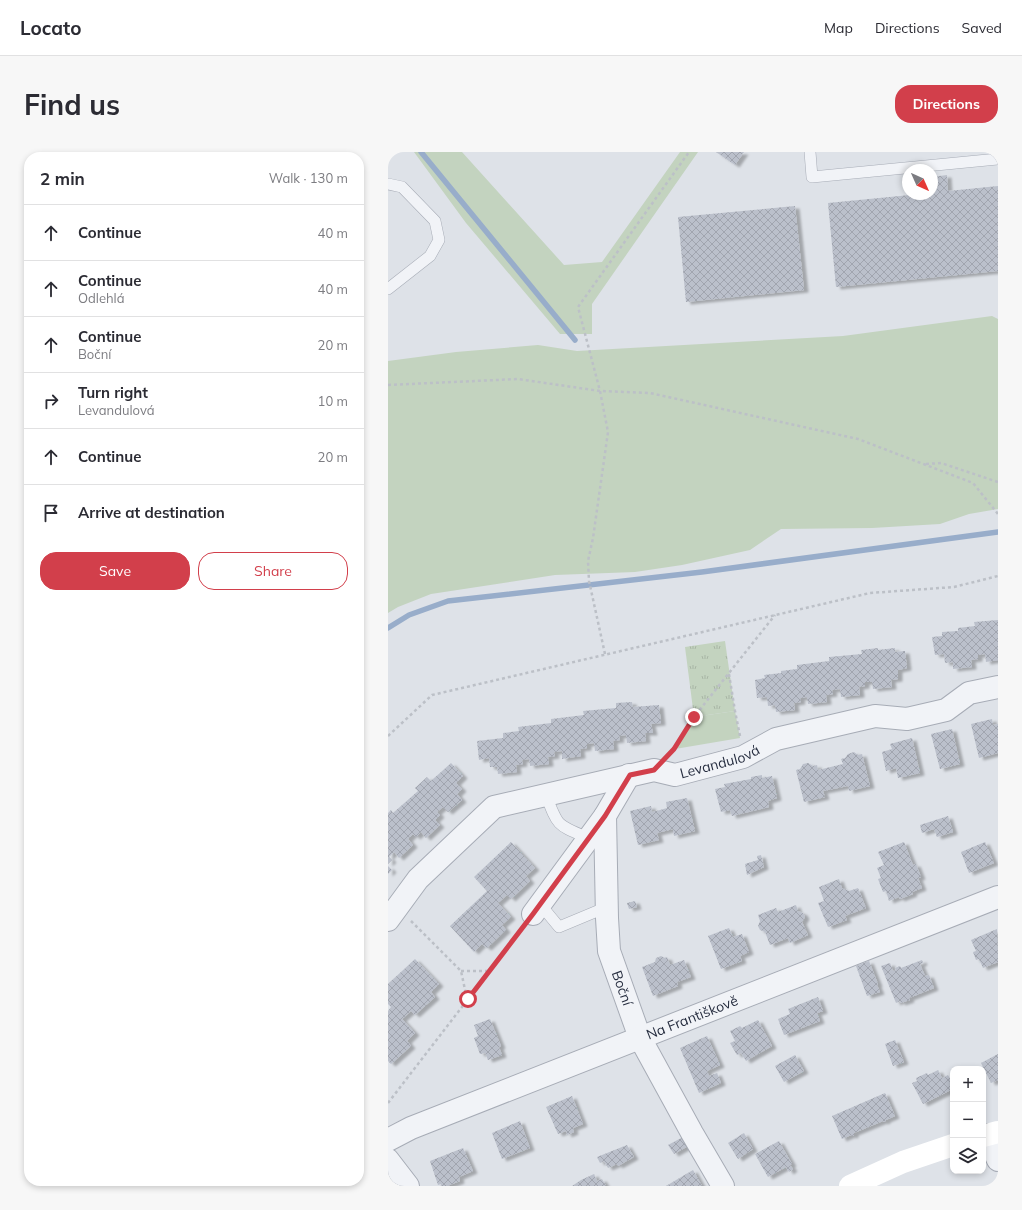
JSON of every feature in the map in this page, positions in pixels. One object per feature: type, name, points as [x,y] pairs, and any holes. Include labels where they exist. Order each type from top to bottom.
[{"type":"street","name":"Levandulová","points":[[393,914],[418,879],[494,807],[654,770],[675,775],[743,757],[776,739],[874,716],[907,719],[946,710],[970,693],[998,687]]},
{"type":"street","points":[[537,909],[605,816],[630,775]]},
{"type":"street","name":"Boční","points":[[605,816],[609,951],[640,1038],[692,1134],[723,1186]]},
{"type":"street","name":"Na Františkově","points":[[388,1140],[411,1128],[998,897]]},
{"type":"street","points":[[989,1135],[998,1160]]},
{"type":"street","points":[[850,1186],[903,1162],[950,1146]]},
{"type":"street","points":[[388,1160],[408,1186]]},
{"type":"lane","points":[[810,152],[812,177],[998,159]]},
{"type":"lane","points":[[388,184],[402,187],[435,221],[440,240],[430,256],[388,289]]},
{"type":"lane","points":[[546,795],[556,821],[563,828],[589,838]]},
{"type":"lane","points":[[537,909],[559,927],[607,907]]},
{"type":"path","points":[[605,654],[589,581],[588,561],[593,538],[608,432],[600,391],[578,307],[689,152]]},
{"type":"path","points":[[388,385],[518,379],[600,391],[650,393],[858,439],[973,483],[998,514]]},
{"type":"path","points":[[923,464],[941,463],[998,482]]},
{"type":"path","points":[[388,736],[432,695],[870,593],[954,587],[998,576]]},
{"type":"path","points":[[654,770],[674,749],[694,717],[775,614]]},
{"type":"path","points":[[729,673],[743,757]]},
{"type":"path","points":[[388,1103],[537,909]]},
{"type":"path","points":[[393,914],[461,971],[468,999]]},
{"type":"path","points":[[461,971],[489,971]]},
{"type":"green space","points":[[414,152],[462,152],[564,265],[602,262],[680,152],[698,152],[592,304],[592,334],[560,334],[466,223]]},
{"type":"green space","points":[[992,316],[998,319],[998,509],[969,514],[940,524],[872,528],[781,529],[750,550],[682,565],[635,572],[555,575],[431,594],[398,607],[388,613],[388,361],[456,352],[538,345],[577,351],[843,336]]},
{"type":"green space","points":[[725,641],[735,711],[694,717],[685,647]]},
{"type":"green space","points":[[735,711],[740,738],[675,749],[694,717]]},
{"type":"building","points":[[716,152],[744,152],[735,165]]},
{"type":"building","points":[[947,175],[948,191],[998,186],[998,271],[836,287],[828,203],[902,196],[902,200],[938,200],[938,176]]},
{"type":"building","points":[[795,206],[804,290],[686,302],[678,217]]},
{"type":"building","points":[[998,620],[998,660],[986,662],[985,654],[978,655],[978,659],[971,660],[972,667],[953,669],[953,662],[945,663],[944,654],[935,655],[932,637],[942,636],[942,632],[958,631],[958,628],[975,626],[974,622]]},
{"type":"building","points":[[878,648],[878,650],[895,648],[895,652],[905,651],[907,668],[898,670],[898,679],[891,680],[892,687],[873,689],[872,682],[865,682],[865,686],[859,687],[860,695],[841,697],[840,689],[832,690],[833,694],[826,695],[827,702],[808,704],[807,697],[800,698],[801,702],[794,703],[795,710],[776,712],[775,705],[768,706],[767,697],[757,698],[755,680],[765,678],[764,675],[797,669],[797,665],[829,661],[829,657],[862,654],[861,650]]},
{"type":"building","points":[[632,702],[633,707],[659,705],[661,723],[651,724],[653,733],[645,733],[646,741],[627,743],[626,735],[619,736],[620,740],[613,741],[614,749],[595,751],[594,743],[587,744],[587,748],[580,749],[581,756],[562,759],[562,751],[554,752],[555,756],[548,757],[549,764],[530,766],[529,759],[522,760],[523,764],[516,765],[517,772],[498,774],[497,767],[490,767],[489,758],[479,760],[477,741],[503,738],[503,733],[519,731],[518,727],[551,723],[551,719],[584,715],[583,711],[616,708],[616,703]]},
{"type":"building","points":[[992,719],[993,725],[998,724],[998,753],[979,758],[971,724]]},
{"type":"building","points":[[952,729],[960,764],[940,769],[931,734]]},
{"type":"building","points":[[912,738],[920,773],[898,778],[896,768],[886,771],[882,752],[892,749],[890,744]]},
{"type":"building","points":[[854,752],[858,755],[862,754],[870,786],[849,791],[848,786],[823,791],[825,797],[804,802],[796,770],[800,769],[803,764],[808,763],[813,766],[817,765],[818,770],[843,764],[841,759]]},
{"type":"building","points":[[451,763],[463,776],[456,783],[462,789],[457,794],[462,800],[448,812],[443,807],[437,812],[440,815],[435,820],[440,825],[426,838],[421,832],[416,837],[413,834],[408,839],[413,845],[399,858],[394,852],[389,857],[392,860],[388,864],[388,813],[391,810],[393,813],[418,791],[415,788],[427,777],[431,781]]},
{"type":"building","points":[[762,775],[762,778],[772,776],[777,798],[768,801],[769,807],[732,816],[730,810],[721,812],[715,789],[725,787],[724,784],[751,779],[751,777]]},
{"type":"building","points":[[687,798],[695,831],[674,836],[673,829],[657,833],[659,840],[638,845],[630,811],[651,806],[652,812],[667,808],[666,802]]},
{"type":"building","points":[[948,816],[953,832],[937,837],[934,829],[922,833],[920,825]]},
{"type":"building","points":[[511,842],[535,868],[526,876],[530,881],[511,899],[507,895],[498,903],[511,917],[502,925],[506,930],[487,948],[482,944],[474,952],[450,926],[487,891],[474,877]]},
{"type":"building","points":[[904,842],[913,865],[916,864],[921,877],[918,878],[922,888],[912,892],[913,894],[889,901],[886,891],[883,892],[878,879],[881,878],[877,868],[884,865],[878,852]]},
{"type":"building","points":[[985,842],[994,863],[969,873],[961,852]]},
{"type":"building","points":[[761,855],[764,867],[747,875],[745,864],[758,860],[757,856]]},
{"type":"building","points":[[388,866],[392,870],[388,874]]},
{"type":"building","points":[[839,879],[842,888],[849,891],[858,888],[866,908],[845,916],[847,920],[828,927],[818,903],[824,901],[819,887]]},
{"type":"building","points":[[635,901],[637,907],[629,909],[627,903]]},
{"type":"building","points":[[796,905],[798,911],[803,913],[805,917],[802,922],[808,935],[790,943],[788,938],[770,945],[765,932],[760,930],[758,926],[760,921],[758,915],[776,908],[778,912]]},
{"type":"building","points":[[729,928],[733,937],[742,934],[749,952],[740,956],[742,961],[721,969],[708,936]]},
{"type":"building","points":[[997,929],[998,962],[983,968],[979,959],[976,960],[973,952],[976,951],[971,940]]},
{"type":"building","points":[[661,956],[665,958],[667,957],[670,965],[684,960],[691,977],[677,982],[678,986],[653,996],[642,967],[655,962],[656,958]]},
{"type":"building","points":[[415,959],[439,984],[431,992],[435,997],[415,1015],[411,1011],[402,1019],[415,1033],[407,1041],[411,1046],[391,1064],[388,1061],[388,1011],[391,1007],[388,1004],[388,984]]},
{"type":"building","points":[[922,960],[923,963],[920,964],[925,976],[929,975],[934,988],[909,998],[910,1000],[896,1003],[881,966],[890,963],[893,971],[896,970],[895,968],[900,966],[901,968]]},
{"type":"building","points":[[869,961],[880,992],[867,996],[856,966]]},
{"type":"building","points":[[818,997],[823,1011],[817,1013],[820,1021],[784,1035],[778,1019],[790,1014],[788,1009]]},
{"type":"building","points":[[490,1019],[501,1046],[499,1047],[502,1055],[488,1060],[485,1053],[480,1054],[474,1038],[478,1036],[474,1025]]},
{"type":"building","points":[[758,1020],[772,1046],[746,1061],[741,1053],[737,1055],[730,1043],[735,1041],[730,1031],[740,1026],[742,1028]]},
{"type":"building","points":[[707,1036],[720,1065],[707,1071],[709,1076],[717,1073],[721,1083],[699,1093],[680,1048]]},
{"type":"building","points":[[895,1040],[904,1062],[893,1066],[885,1044]]},
{"type":"building","points":[[998,1054],[998,1080],[991,1083],[986,1073],[986,1066],[982,1066],[981,1063]]},
{"type":"building","points":[[795,1055],[804,1071],[784,1082],[775,1066]]},
{"type":"building","points":[[938,1070],[942,1078],[948,1075],[950,1079],[950,1090],[923,1104],[912,1083],[917,1081],[916,1078],[927,1073],[928,1075]]},
{"type":"building","points":[[885,1093],[895,1116],[854,1133],[852,1136],[851,1135],[842,1139],[832,1116]]},
{"type":"building","points":[[572,1096],[583,1124],[573,1128],[574,1132],[567,1135],[566,1131],[558,1134],[546,1107]]},
{"type":"building","points":[[520,1121],[530,1148],[502,1159],[492,1133]]},
{"type":"building","points":[[744,1133],[753,1149],[738,1159],[728,1143]]},
{"type":"building","points":[[683,1137],[688,1146],[674,1154],[668,1145]]},
{"type":"building","points":[[779,1141],[792,1164],[790,1165],[793,1169],[789,1172],[786,1167],[768,1177],[755,1154]]},
{"type":"building","points":[[627,1145],[634,1157],[618,1166],[617,1164],[608,1168],[604,1161],[600,1163],[597,1157]]},
{"type":"building","points":[[463,1148],[473,1171],[459,1177],[460,1181],[447,1186],[441,1186],[441,1184],[438,1185],[430,1161]]},
{"type":"building","points":[[693,1170],[702,1186],[666,1186]]},
{"type":"building","points":[[594,1174],[597,1181],[602,1179],[606,1186],[572,1186],[581,1180]]},
{"type":"waterway","points":[[421,152],[575,340]]},
{"type":"waterway","points":[[388,628],[409,615],[448,601],[702,572],[998,532]]},
{"type":"route","points":[[468,999],[605,816],[630,775],[654,770],[674,749],[694,717]]}]
